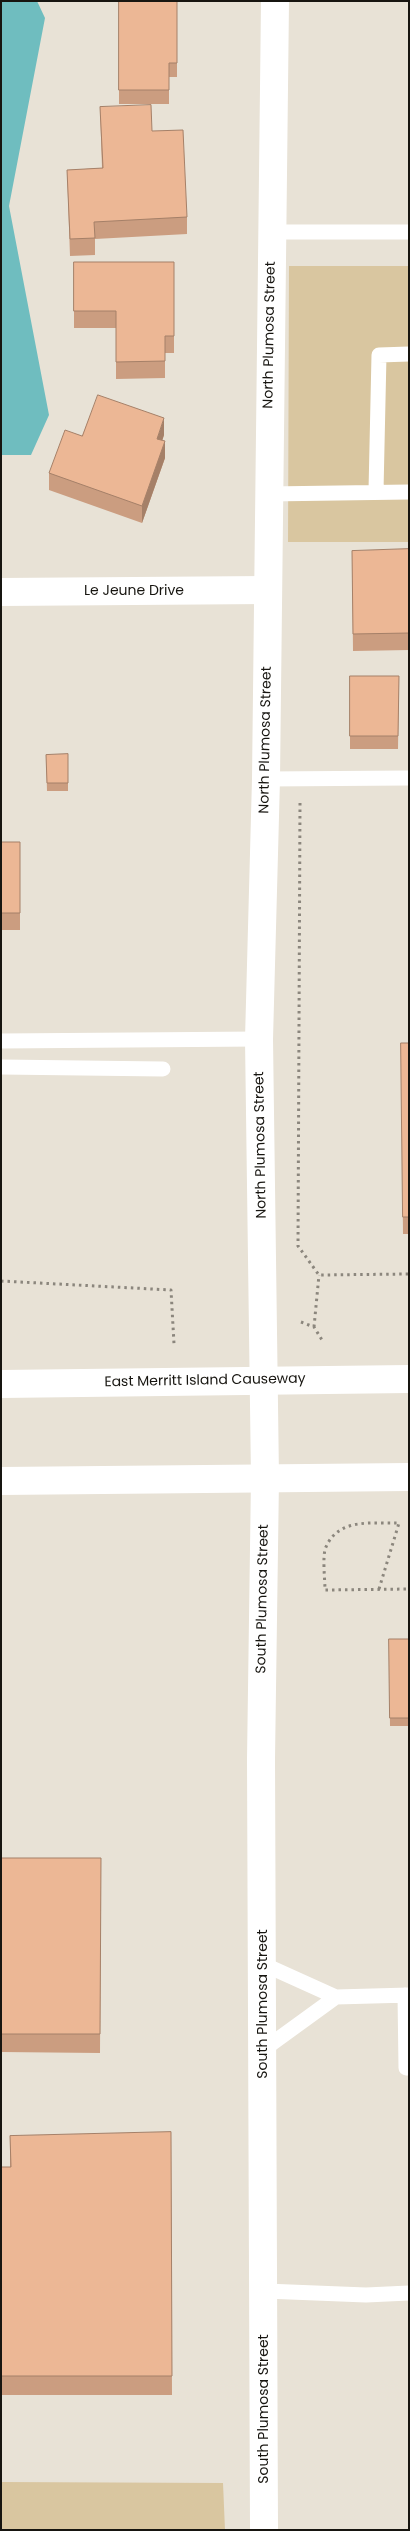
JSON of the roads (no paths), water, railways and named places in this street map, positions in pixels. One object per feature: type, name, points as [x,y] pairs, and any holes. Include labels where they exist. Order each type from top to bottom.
[{"type":"street","name":"North Plumosa Street","points":[[265,1478],[259,1039],[266,779],[275,1]]},
{"type":"street","name":"Le Jeune Drive","points":[[1,592],[267,590]]},
{"type":"street","name":"East Merritt Island Causeway","points":[[1,1384],[264,1379],[409,1379]]},
{"type":"street","points":[[1,1481],[409,1477]]},
{"type":"street","name":"South Plumosa Street","points":[[264,2530],[265,2291],[261,1759],[265,1478]]},
{"type":"lane","points":[[272,232],[409,232]]},
{"type":"lane","points":[[376,491],[378,355],[409,354]]},
{"type":"lane","points":[[268,494],[409,492]]},
{"type":"lane","points":[[266,779],[409,778]]},
{"type":"lane","points":[[1,1041],[259,1039]]},
{"type":"lane","points":[[1,1067],[163,1069]]},
{"type":"lane","points":[[263,1964],[336,1997],[407,1995],[406,2068],[409,2068]]},
{"type":"lane","points":[[263,2050],[336,1997]]},
{"type":"lane","points":[[265,2291],[366,2295],[409,2293]]},
{"type":"water","points":[[1,1],[37,1],[45,18],[9,206],[49,415],[31,455],[1,455]]}]
